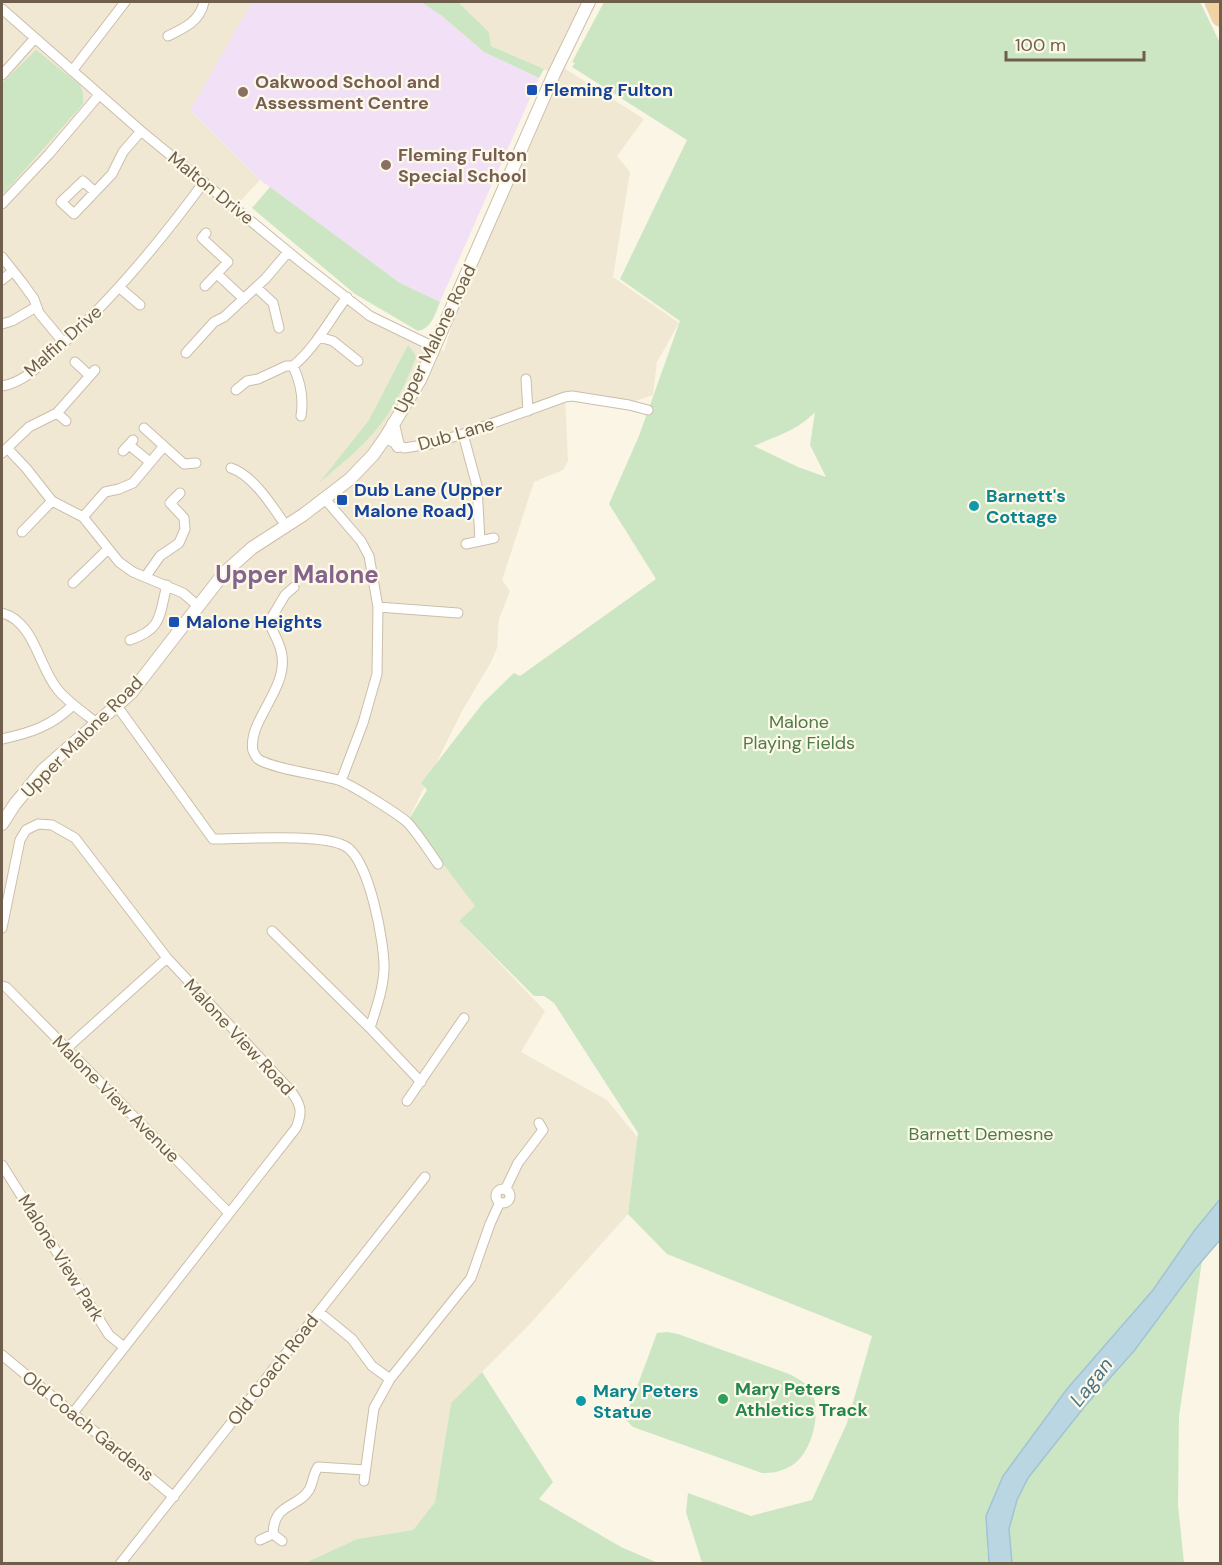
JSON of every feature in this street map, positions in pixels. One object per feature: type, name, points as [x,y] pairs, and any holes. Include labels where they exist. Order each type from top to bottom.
[{"type":"highway","points":[[1213,2],[1221,18]]},
{"type":"main road","name":"Upper Malone Road","points":[[2,824],[43,770],[117,706],[148,672],[198,606],[237,560],[325,499],[350,479],[373,455],[415,389],[554,74],[589,2]]},
{"type":"main road","points":[[393,424],[398,446]]},
{"type":"street","points":[[72,71],[125,2]]},
{"type":"street","points":[[168,36],[190,26],[201,12],[204,2]]},
{"type":"street","name":"Malton Drive","points":[[2,9],[141,131],[288,252],[370,316],[434,347]]},
{"type":"street","points":[[2,75],[36,38]]},
{"type":"street","points":[[2,204],[50,154],[99,95]]},
{"type":"street","points":[[95,192],[112,174],[123,152],[141,131]]},
{"type":"street","name":"Malfin Drive","points":[[2,386],[13,384],[32,372],[120,288],[160,241],[204,182]]},
{"type":"street","points":[[205,286],[228,262],[202,238],[206,233]]},
{"type":"street","points":[[186,353],[214,322],[224,317],[244,299],[288,252]]},
{"type":"street","points":[[2,258],[33,299],[39,313],[64,343]]},
{"type":"street","points":[[2,280],[14,271]]},
{"type":"street","points":[[217,274],[244,299]]},
{"type":"street","points":[[256,287],[273,303],[279,328]]},
{"type":"street","points":[[120,288],[140,305]]},
{"type":"street","points":[[236,390],[248,381],[258,379],[286,366],[293,366],[320,337],[327,322],[347,297]]},
{"type":"street","points":[[2,324],[36,307]]},
{"type":"street","points":[[320,337],[333,342],[358,361]]},
{"type":"street","points":[[75,362],[92,373],[57,413],[29,427],[4,450],[26,468],[52,501],[82,517],[119,562],[133,572],[183,593],[198,606]]},
{"type":"street","points":[[293,366],[301,388],[303,404],[301,416]]},
{"type":"street","points":[[526,379],[528,411]]},
{"type":"street","name":"Dub Lane","points":[[385,438],[398,446],[411,447],[463,434],[572,396],[648,410]]},
{"type":"street","points":[[57,413],[66,422]]},
{"type":"street","points":[[144,428],[184,464],[196,463]]},
{"type":"street","points":[[463,434],[477,486],[480,541]]},
{"type":"street","points":[[129,445],[150,462]]},
{"type":"street","points":[[82,517],[105,492],[133,483],[164,446]]},
{"type":"street","points":[[231,468],[240,471],[265,496],[286,526]]},
{"type":"street","points":[[146,576],[160,556],[179,543],[184,529],[184,518],[170,503],[180,493]]},
{"type":"street","points":[[325,499],[361,541],[369,556],[378,607],[376,674],[363,723],[341,781]]},
{"type":"street","points":[[23,527],[52,501]]},
{"type":"street","points":[[466,544],[494,538]]},
{"type":"street","points":[[74,578],[108,549]]},
{"type":"street","points":[[130,640],[150,631],[157,624],[161,616],[167,585]]},
{"type":"street","points":[[294,587],[285,595],[269,622],[283,658],[278,686],[257,724],[253,748],[258,759],[341,781],[407,822],[438,864]]},
{"type":"street","points":[[378,607],[458,613]]},
{"type":"street","points":[[2,613],[13,617],[23,627],[57,689],[73,705],[97,723]]},
{"type":"street","points":[[2,739],[33,732],[48,725],[73,705]]},
{"type":"street","points":[[117,706],[213,839],[303,839],[332,841],[347,846],[358,862],[375,903],[383,947],[384,970],[381,990],[370,1028]]},
{"type":"street","name":"Malone View Road","points":[[2,928],[20,840],[26,830],[38,824],[52,825],[75,838],[167,958],[299,1101],[301,1115],[296,1128],[73,1413]]},
{"type":"street","points":[[272,932],[370,1028],[421,1082]]},
{"type":"street","points":[[66,1049],[167,958]]},
{"type":"street","name":"Malone View Avenue","points":[[2,986],[6,987],[229,1213]]},
{"type":"street","points":[[407,1101],[464,1018]]},
{"type":"street","points":[[364,1481],[374,1408],[390,1379],[471,1278],[489,1224],[500,1203],[497,1200],[497,1193],[505,1190],[518,1163],[543,1130],[538,1123]]},
{"type":"street","name":"Malone View Park","points":[[2,1165],[109,1335],[124,1347]]},
{"type":"street","name":"Old Coach Road","points":[[120,1563],[425,1177]]},
{"type":"street","points":[[319,1312],[352,1340],[372,1366],[390,1379]]},
{"type":"street","name":"Old Coach Gardens","points":[[2,1355],[174,1497]]},
{"type":"street","points":[[273,1534],[273,1523],[278,1515],[308,1491],[318,1467],[365,1470]]},
{"type":"street","points":[[260,1540],[273,1534]]},
{"type":"street","points":[[273,1534],[282,1541]]},
{"type":"shaded area","points":[[2,2],[252,2],[192,107],[192,112],[260,180],[235,207],[347,297],[444,351],[472,263],[511,173],[564,68],[644,119],[617,156],[630,172],[613,277],[679,323],[657,362],[653,395],[632,402],[565,397],[568,461],[563,470],[534,482],[502,580],[510,591],[499,619],[497,648],[462,711],[407,822],[443,863],[476,907],[459,921],[545,1011],[521,1052],[607,1100],[638,1138],[628,1214],[529,1325],[451,1403],[435,1502],[413,1530],[357,1539],[305,1563],[2,1564]]},
{"type":"shaded area","name":"Fleming Fulton Special School","points":[[252,2],[421,2],[442,16],[484,52],[539,78],[440,302],[400,283],[260,180],[192,112],[192,107]]},
{"type":"shaded area","points":[[458,2],[596,2],[564,66],[554,74],[491,46],[489,32]]},
{"type":"green space","points":[[421,2],[458,2],[489,32],[491,46],[544,69],[539,78],[484,52],[442,16]]},
{"type":"green space","points":[[604,2],[1200,2],[1220,43],[1220,1199],[1194,1231],[1153,1290],[1067,1389],[987,1549],[989,1563],[702,1563],[686,1512],[688,1493],[751,1516],[812,1500],[847,1423],[872,1336],[667,1254],[628,1214],[638,1133],[554,1003],[544,996],[534,996],[459,921],[475,906],[409,819],[427,790],[421,783],[483,703],[514,673],[520,676],[656,579],[609,504],[639,436],[680,321],[620,279],[687,140],[572,67],[575,63],[572,62]],"holes":[[[815,412],[810,445],[826,477],[798,467],[754,446],[793,429]]]},
{"type":"green space","points":[[36,50],[80,85],[83,104],[4,193],[2,191],[2,83]]},
{"type":"green space","points":[[270,187],[400,283],[440,302],[430,324],[418,331],[355,294],[252,208]]},
{"type":"green space","points":[[408,345],[416,358],[391,410],[363,444],[319,483],[369,420]]},
{"type":"green space","points":[[1202,1261],[1179,1416],[1178,1505],[1184,1563],[1012,1563],[1009,1529],[1017,1500],[1028,1478],[1085,1406],[1134,1351]]},
{"type":"green space","name":"Mary Peters Athletics Track","points":[[667,1332],[789,1374],[807,1386],[814,1400],[815,1422],[809,1444],[797,1462],[782,1470],[762,1473],[633,1427],[625,1419],[657,1333]]},
{"type":"green space","points":[[482,1372],[553,1482],[539,1499],[621,1547],[658,1563],[305,1563],[357,1539],[413,1530],[435,1502],[451,1403]]},
{"type":"water","name":"Lagan","points":[[1220,1199],[1220,1240],[1195,1269],[1134,1351],[1085,1406],[1028,1478],[1017,1500],[1009,1529],[1012,1563],[989,1563],[986,1516],[1003,1476],[1067,1389],[1153,1290],[1194,1231]]},
{"type":"place","name":"Fleming Fulton","points":[[532,90]]},
{"type":"place","name":"Oakwood School and Assessment Centre","points":[[243,92]]},
{"type":"place","name":"Fleming Fulton Special School","points":[[386,165]]},
{"type":"place","name":"Dub Lane (Upper Malone Road)","points":[[342,500]]},
{"type":"place","name":"Barnett's Cottage","points":[[974,506]]},
{"type":"place","name":"Malone Heights","points":[[174,622]]},
{"type":"place","name":"Mary Peters Athletics Track","points":[[723,1399]]},
{"type":"place","name":"Mary Peters Statue","points":[[581,1401]]},
{"type":"district","name":"Upper Malone","points":[[297,574]]},
{"type":"park label","name":"Malone Playing Fields","points":[[799,732]]},
{"type":"park label","name":"Barnett Demesne","points":[[981,1134]]}]
